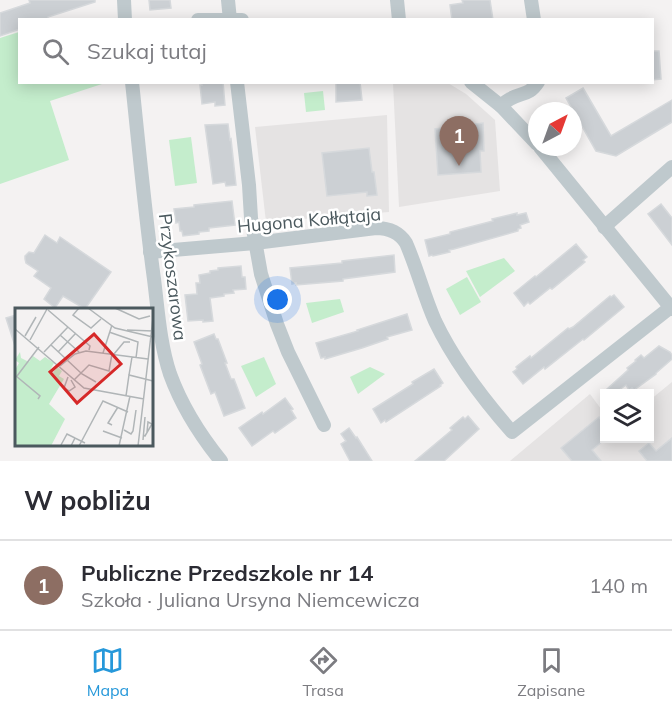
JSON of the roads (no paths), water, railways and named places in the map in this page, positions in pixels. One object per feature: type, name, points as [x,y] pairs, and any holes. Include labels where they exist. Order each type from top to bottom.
[{"type":"street","points":[[124,0],[125,18]]},
{"type":"street","points":[[228,0],[230,18]]},
{"type":"street","points":[[397,0],[399,18]]},
{"type":"street","points":[[531,0],[534,18]]},
{"type":"street","name":"Przykoszarowa","points":[[132,84],[150,252],[158,312],[170,372],[189,416],[221,461]]},
{"type":"street","points":[[237,84],[250,207],[261,274],[288,352],[324,425]]},
{"type":"street","points":[[474,84],[501,106],[528,134]]},
{"type":"street","points":[[501,106],[510,99],[528,93],[537,84]]},
{"type":"street","points":[[547,156],[671,308]]},
{"type":"street","points":[[603,227],[672,167]]},
{"type":"street","name":"Hugona Kołłątaja","points":[[150,252],[255,243],[376,228],[388,229],[403,238],[442,334],[469,377],[512,432],[671,308]]},
{"type":"place","name":"Publiczne Przedszkole nr 14","points":[[459,166]]}]
